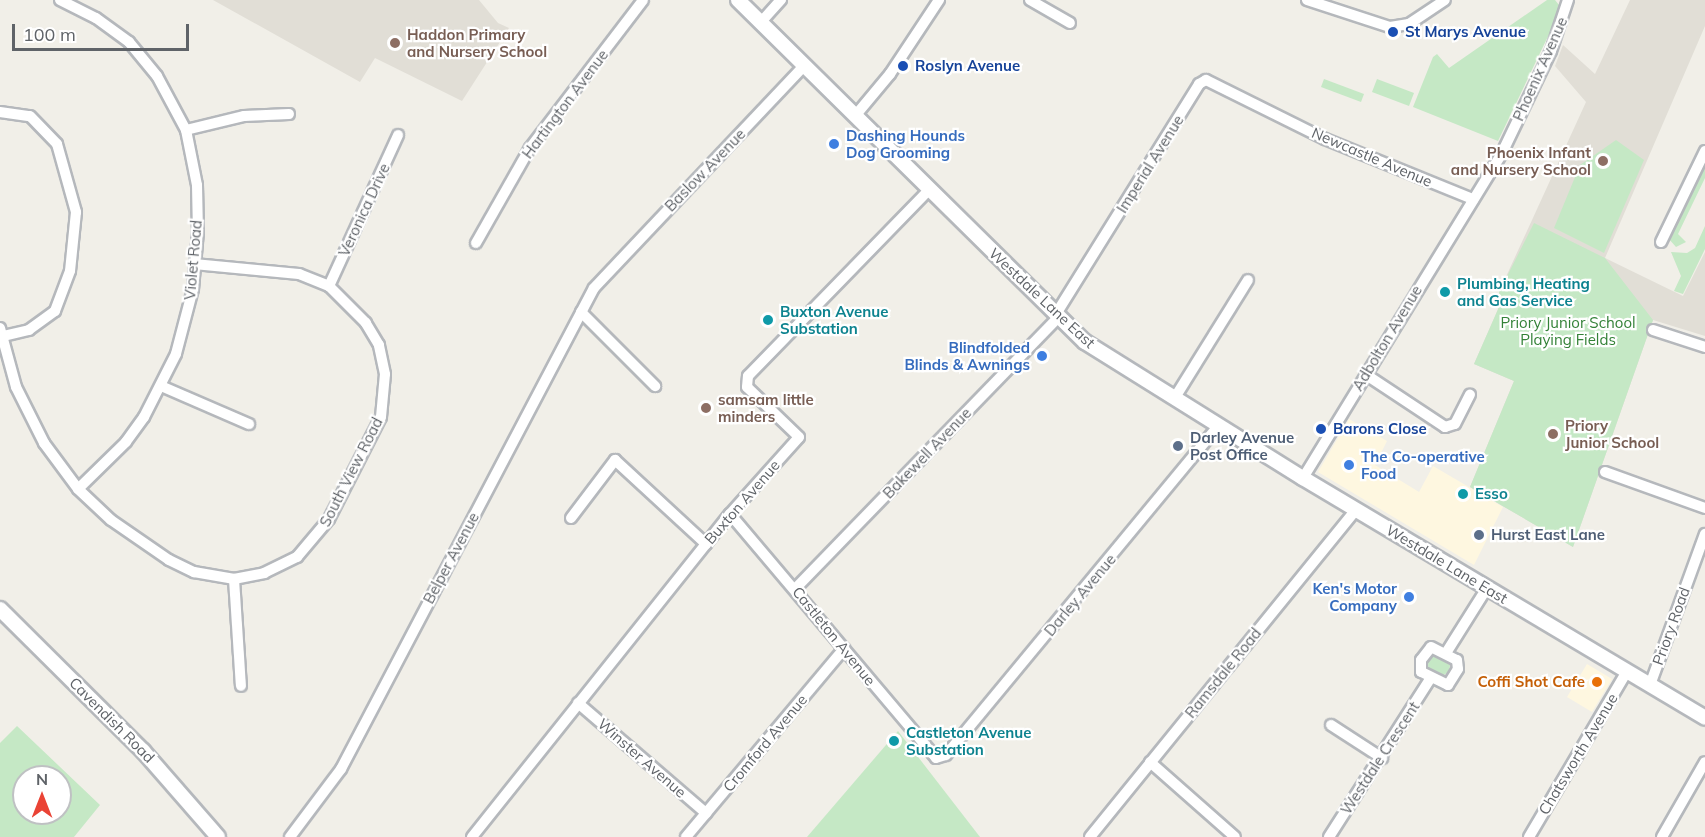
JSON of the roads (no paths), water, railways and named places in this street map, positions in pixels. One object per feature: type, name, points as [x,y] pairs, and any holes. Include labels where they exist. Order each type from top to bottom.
[{"type":"street","name":"Violet Road","points":[[60,0],[96,18],[129,42],[157,76],[186,130],[197,185],[196,264],[186,325],[161,386],[126,442],[78,489]]},
{"type":"street","name":"Hartington Avenue","points":[[476,243],[530,148],[643,0]]},
{"type":"street","name":"Westdale Lane East","points":[[738,0],[1057,316],[1112,361],[1356,510],[1705,718]]},
{"type":"street","points":[[761,22],[781,0]]},
{"type":"street","points":[[855,116],[890,74],[939,0]]},
{"type":"street","points":[[1030,0],[1070,23]]},
{"type":"street","points":[[1307,0],[1353,18],[1396,27],[1415,21],[1445,0]]},
{"type":"street","name":"Phoenix Avenue","points":[[1473,199],[1503,151],[1544,67],[1568,0]]},
{"type":"street","name":"Baslow Avenue","points":[[605,273],[804,66]]},
{"type":"street","name":"Imperial Avenue","points":[[1057,316],[1199,84],[1213,81],[1274,112]]},
{"type":"street","points":[[0,112],[30,116],[57,144],[76,212],[70,272],[55,311],[30,330],[1,332]]},
{"type":"street","name":"Newcastle Avenue","points":[[1274,112],[1380,163],[1473,199]]},
{"type":"street","points":[[186,130],[244,116],[288,114]]},
{"type":"street","name":"Veronica Drive","points":[[329,286],[398,135]]},
{"type":"street","points":[[1661,242],[1705,151]]},
{"type":"street","name":"Buxton Avenue","points":[[472,837],[730,514],[799,437],[747,387],[748,376],[930,189]]},
{"type":"street","name":"Adbolton Avenue","points":[[1303,478],[1473,199]]},
{"type":"street","name":"South View Road","points":[[1,332],[16,387],[44,443],[78,489],[124,530],[169,560],[194,572],[234,579],[272,569],[297,557],[316,538],[381,417],[385,374],[379,345],[366,323],[329,286],[299,274],[196,264]]},
{"type":"street","name":"Belper Avenue","points":[[290,837],[341,769],[581,312],[605,273]]},
{"type":"street","points":[[1174,399],[1248,279]]},
{"type":"street","points":[[581,312],[655,386]]},
{"type":"street","name":"Bakewell Avenue","points":[[795,589],[1057,316]]},
{"type":"street","points":[[1653,330],[1705,347]]},
{"type":"street","points":[[1365,374],[1445,427],[1455,424],[1470,395]]},
{"type":"street","points":[[161,386],[249,424]]},
{"type":"street","name":"Darley Avenue","points":[[936,758],[946,755],[1218,426]]},
{"type":"street","points":[[571,518],[615,460],[706,544]]},
{"type":"street","points":[[1605,471],[1705,508]]},
{"type":"street","name":"Ramsdale Road","points":[[1090,837],[1356,510]]},
{"type":"street","name":"Castleton Avenue","points":[[730,514],[936,758]]},
{"type":"street","name":"Priory Road","points":[[1650,685],[1705,534]]},
{"type":"street","points":[[234,579],[241,686]]},
{"type":"street","points":[[1446,653],[1487,588]]},
{"type":"street","name":"Cavendish Road","points":[[0,609],[143,751],[218,837]]},
{"type":"street","points":[[1436,648],[1460,665],[1451,681],[1442,685],[1430,679],[1419,666],[1427,651],[1436,648]]},
{"type":"street","name":"Cromford Avenue","points":[[686,837],[844,649]]},
{"type":"street","name":"Chatsworth Avenue","points":[[1529,837],[1627,671]]},
{"type":"street","name":"Westdale Crescent","points":[[1329,837],[1382,758],[1430,679]]},
{"type":"street","name":"Winster Avenue","points":[[578,703],[706,813]]},
{"type":"street","points":[[1331,725],[1382,758]]},
{"type":"street","points":[[1150,762],[1235,837]]},
{"type":"street","points":[[1662,837],[1705,762]]},
{"type":"place","name":"St Marys Avenue","points":[[1393,32]]},
{"type":"place","name":"Haddon Primary and Nursery School","points":[[395,43]]},
{"type":"place","name":"Roslyn Avenue","points":[[903,66]]},
{"type":"place","name":"Dashing Hounds Dog Grooming","points":[[834,144]]},
{"type":"place","name":"Phoenix Infant and Nursery School","points":[[1603,161]]},
{"type":"place","name":"Plumbing, Heating and Gas Service","points":[[1445,292]]},
{"type":"place","name":"Buxton Avenue Substation","points":[[768,320]]},
{"type":"place","name":"Blindfolded Blinds & Awnings","points":[[1042,356]]},
{"type":"place","name":"samsam little minders","points":[[706,408]]},
{"type":"place","name":"Barons Close","points":[[1321,429]]},
{"type":"place","name":"Priory Junior School","points":[[1553,434]]},
{"type":"place","name":"Darley Avenue Post Office","points":[[1178,446]]},
{"type":"place","name":"The Co-operative Food","points":[[1349,465]]},
{"type":"place","name":"Esso","points":[[1463,494]]},
{"type":"place","name":"Hurst East Lane","points":[[1479,535]]},
{"type":"place","name":"Ken's Motor Company","points":[[1409,597]]},
{"type":"place","name":"Coffi Shot Cafe","points":[[1597,682]]},
{"type":"place","name":"Castleton Avenue Substation","points":[[894,741]]},
{"type":"park label","name":"Priory Junior School Playing Fields","points":[[1568,330]]}]
